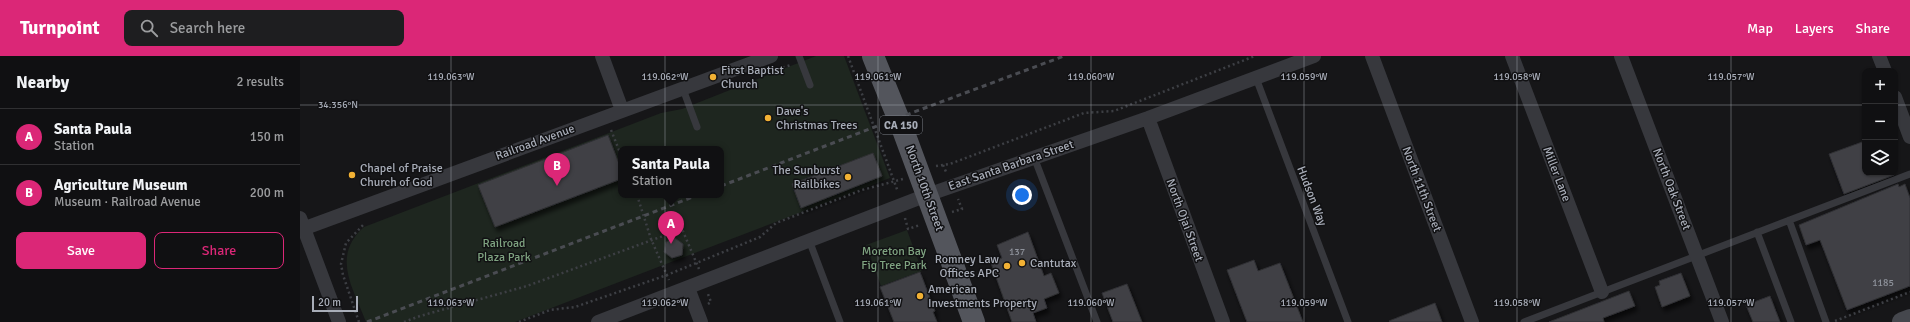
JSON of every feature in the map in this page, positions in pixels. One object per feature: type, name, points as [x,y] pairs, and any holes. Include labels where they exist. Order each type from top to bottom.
[{"type":"main road","name":"North 10th Street","points":[[873,56],[974,322]]},
{"type":"street","points":[[602,56],[622,110]]},
{"type":"street","name":"Railroad Avenue","points":[[301,226],[608,123],[622,110],[771,56]]},
{"type":"street","name":"East Santa Barbara Street","points":[[598,322],[927,195],[1034,156],[1148,118],[1314,56]]},
{"type":"street","name":"North 11th Street","points":[[1372,56],[1472,322]]},
{"type":"street","name":"Miller Lane","points":[[1512,56],[1602,292]]},
{"type":"street","name":"North Oak Street","points":[[1621,56],[1722,322]]},
{"type":"street","points":[[1879,56],[1884,68]]},
{"type":"street","points":[[1897,104],[1910,137]]},
{"type":"street","name":"North Ojai Street","points":[[1148,118],[1223,322]]},
{"type":"street","points":[[301,226],[339,322]]},
{"type":"street","points":[[688,288],[701,322]]},
{"type":"street","points":[[1902,322],[1910,319]]},
{"type":"lane","points":[[800,58],[810,85]]},
{"type":"lane","name":"Hudson Way","points":[[1256,78],[1348,322]]},
{"type":"lane","points":[[683,89],[697,127]]},
{"type":"lane","points":[[1034,156],[1097,322]]},
{"type":"lane","points":[[1524,322],[1910,174]]},
{"type":"lane","points":[[1789,220],[1826,322]]},
{"type":"lane","points":[[1757,232],[1791,322]]},
{"type":"lane","points":[[809,240],[840,322]]},
{"type":"path","points":[[848,56],[895,181]]},
{"type":"path","points":[[936,166],[950,164],[1084,113],[1114,111],[1255,56]]},
{"type":"path","points":[[773,72],[800,58]]},
{"type":"path","points":[[608,123],[618,126]]},
{"type":"path","points":[[604,132],[608,123]]},
{"type":"path","points":[[608,123],[618,148]]},
{"type":"path","points":[[519,322],[550,310],[575,307],[667,275],[760,237],[776,223],[862,190],[902,179]]},
{"type":"path","points":[[638,198],[651,239],[667,275]]},
{"type":"path","points":[[359,322],[343,275],[341,264],[346,243],[362,224],[370,221]]},
{"type":"path","points":[[404,322],[527,286],[651,239],[682,229],[696,264]]},
{"type":"path","points":[[1833,322],[1910,292]]},
{"type":"green space","name":"Railroad Plaza Park","points":[[816,56],[844,56],[890,178],[515,322],[366,322],[351,285],[347,261],[349,249],[354,238],[364,227],[661,113],[682,109]]},
{"type":"green space","name":"Moreton Bay Fig Tree Park","points":[[907,230],[922,271],[881,286],[866,245]]},
{"type":"building","points":[[608,135],[618,161],[618,180],[495,227],[478,185]]},
{"type":"building","points":[[1862,142],[1862,176],[1891,176],[1844,194],[1829,154]]},
{"type":"building","points":[[873,153],[882,176],[801,208],[792,184]]},
{"type":"building","points":[[1898,184],[1899,187],[1905,184],[1910,198],[1910,286],[1847,310],[1820,240],[1806,245],[1799,225]]},
{"type":"building","points":[[1028,232],[1044,276],[1051,273],[1059,293],[1044,299],[1047,308],[1033,313],[1036,322],[1012,322],[991,263],[1002,258],[997,245]]},
{"type":"building","points":[[675,238],[683,244],[682,255],[672,258],[664,252],[666,242]]},
{"type":"building","points":[[1254,260],[1258,271],[1280,263],[1303,322],[1247,322],[1227,270]]},
{"type":"building","points":[[920,272],[935,311],[933,312],[937,322],[894,322],[880,287]]},
{"type":"building","points":[[1681,273],[1690,296],[1662,307],[1655,287],[1660,285],[1659,281]]},
{"type":"building","points":[[1127,284],[1142,322],[1113,322],[1102,293]]},
{"type":"building","points":[[1629,291],[1635,306],[1603,318],[1604,322],[1549,322]]},
{"type":"building","points":[[1770,296],[1780,322],[1753,322],[1746,305]]},
{"type":"building","points":[[1435,303],[1442,322],[1389,321]]},
{"type":"railway","points":[[724,185],[1064,56]]},
{"type":"railway","points":[[367,322],[690,198]]},
{"type":"place","name":"First Baptist Church","points":[[713,77]]},
{"type":"place","name":"Dave's Christmas Trees","points":[[768,118]]},
{"type":"place","name":"Chapel of Praise Church of God","points":[[352,175]]},
{"type":"place","name":"The Sunburst Railbikes","points":[[848,177]]},
{"type":"place","name":"Agriculture Museum","points":[[557,186]]},
{"type":"place","name":"Santa Paula","points":[[671,244]]},
{"type":"place","name":"Cantutax","points":[[1022,263]]},
{"type":"place","name":"Romney Law Offices APC","points":[[1007,266]]},
{"type":"place","name":"American Investments Property","points":[[920,296]]}]
